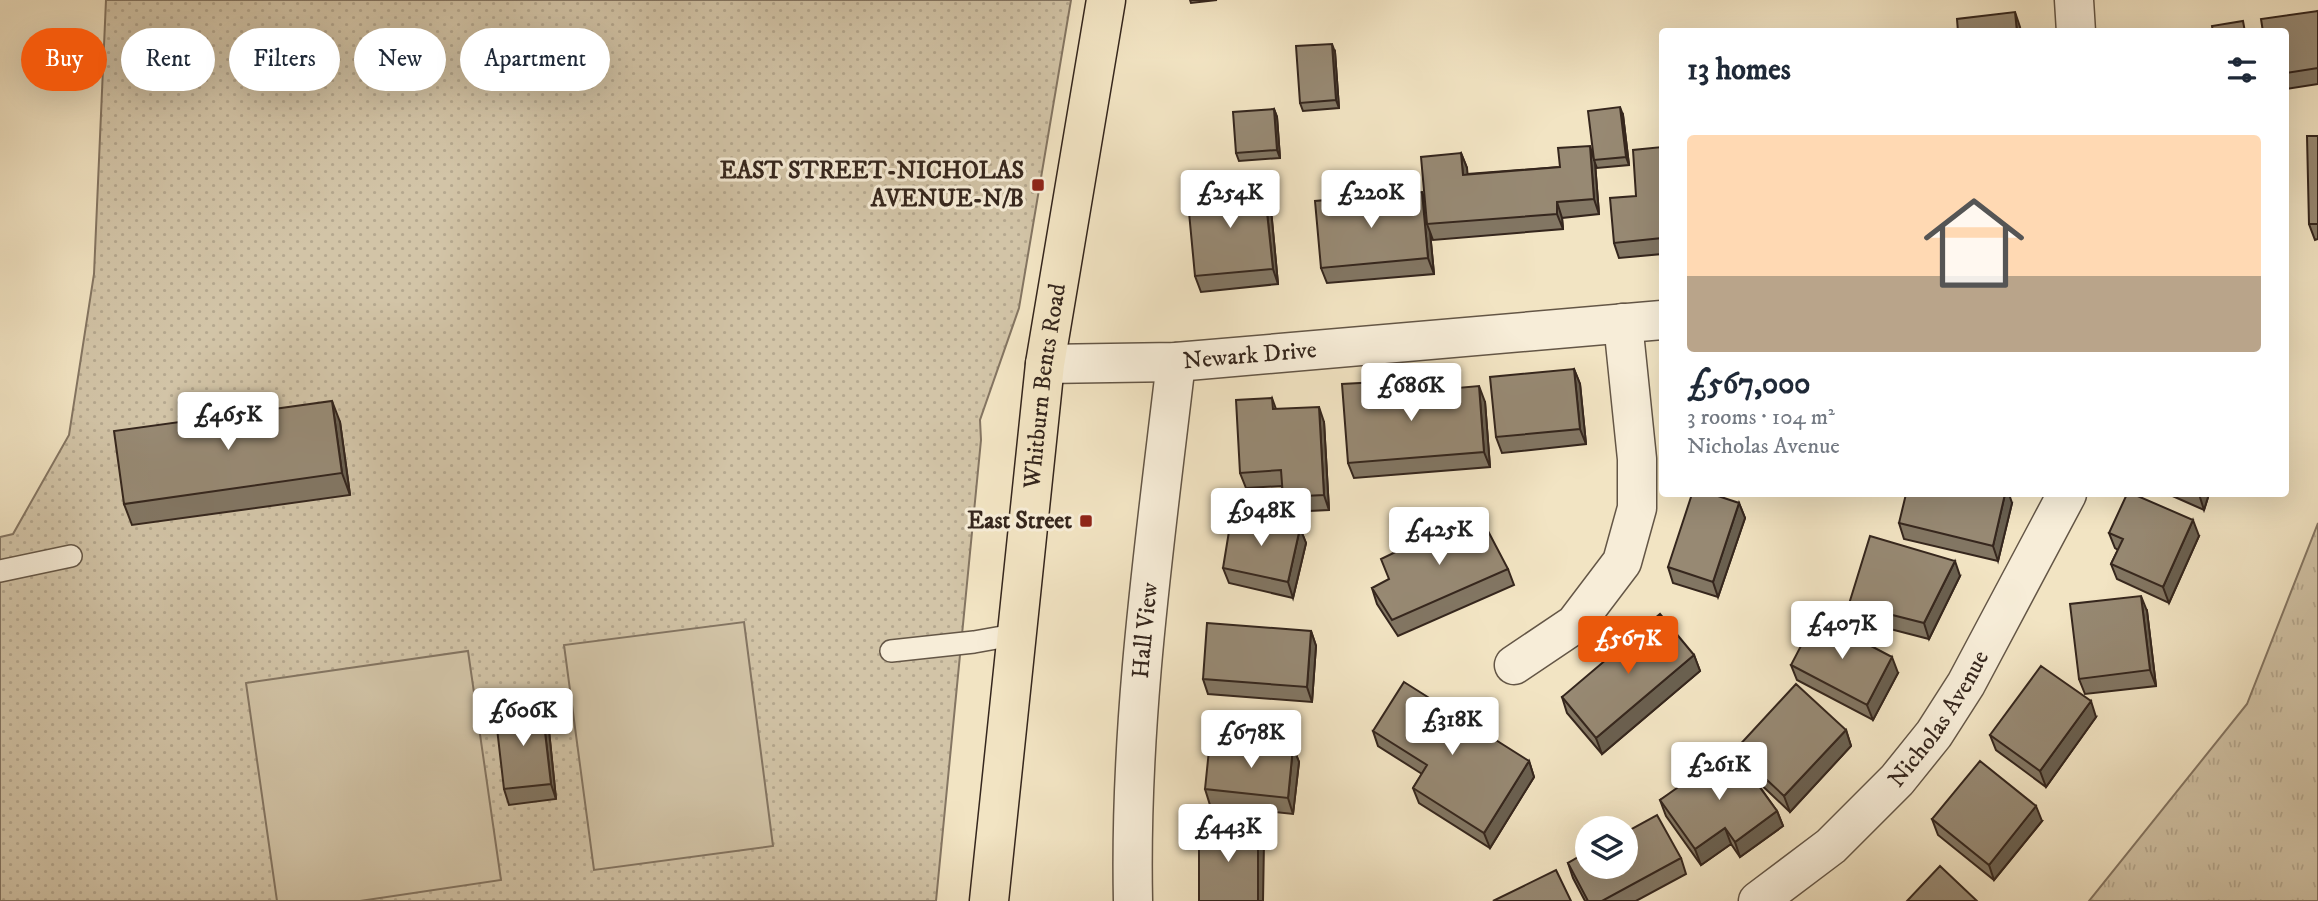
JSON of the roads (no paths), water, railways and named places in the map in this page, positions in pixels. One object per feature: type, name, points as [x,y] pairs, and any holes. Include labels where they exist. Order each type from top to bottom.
[{"type":"main road","name":"Whitburn Bents Road","points":[[989,901],[1019,634],[1045,364],[1106,0]]},
{"type":"street","points":[[2074,0],[2076,28]]},
{"type":"street","name":"Newark Drive","points":[[1045,364],[1176,362],[1659,320]]},
{"type":"street","points":[[1514,665],[1575,624],[1622,562],[1637,508],[1637,459],[1623,323]]},
{"type":"street","name":"Hall View","points":[[1133,901],[1132,862],[1139,693],[1176,362]]},
{"type":"street","name":"Nicholas Avenue","points":[[1758,901],[1831,846],[1897,780],[1934,734],[1966,684],[2065,497]]},
{"type":"lane","points":[[0,571],[71,556]]},
{"type":"lane","points":[[891,651],[1019,634]]},
{"type":"place","name":"EAST STREET-NICHOLAS AVENUE-N/B","points":[[1038,185]]},
{"type":"place","name":"East Street","points":[[1086,521]]}]
